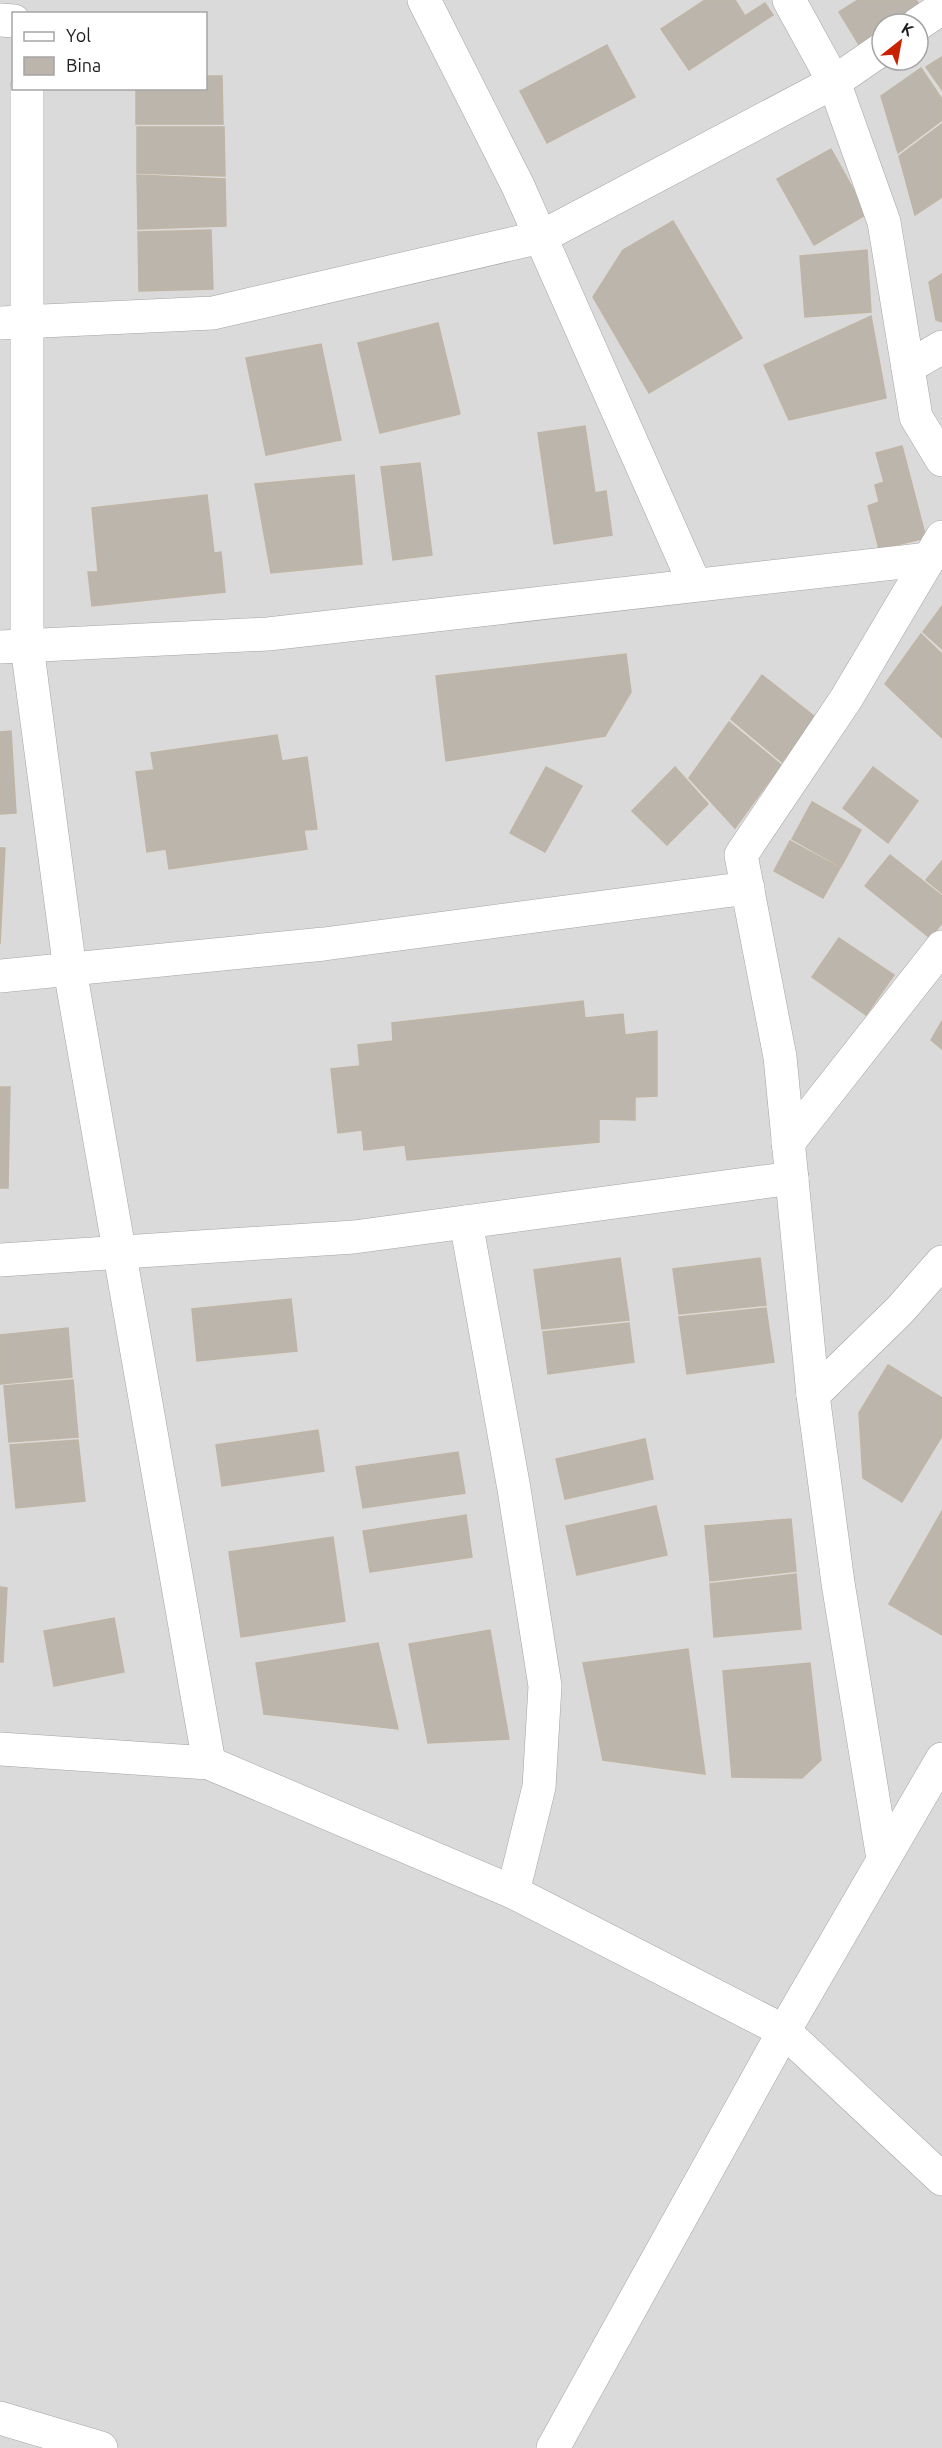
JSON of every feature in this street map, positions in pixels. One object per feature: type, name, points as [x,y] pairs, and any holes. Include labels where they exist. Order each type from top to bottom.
[{"type":"street","points":[[424,0],[518,186],[695,585]]},
{"type":"street","points":[[789,0],[834,82],[884,222],[916,417],[942,460]]},
{"type":"street","points":[[13,323],[213,313],[541,237],[834,82],[870,57]]},
{"type":"street","points":[[27,90],[13,323],[13,647],[209,1763]]},
{"type":"street","points":[[908,368],[942,347]]},
{"type":"street","points":[[13,647],[268,634],[695,585],[935,548]]},
{"type":"street","points":[[883,1859],[838,1583],[813,1395],[780,1057],[741,855],[846,699],[935,548]]},
{"type":"street","points":[[0,976],[324,944],[748,888]]},
{"type":"street","points":[[788,1143],[942,947]]},
{"type":"street","points":[[0,1260],[354,1237],[792,1178]]},
{"type":"street","points":[[466,1222],[514,1490],[545,1686],[539,1787],[513,1892]]},
{"type":"street","points":[[813,1395],[900,1310],[942,1262]]},
{"type":"street","points":[[0,1749],[209,1763],[513,1892],[783,2031],[942,2179]]},
{"type":"street","points":[[554,2448],[783,2031],[942,1759]]},
{"type":"street","points":[[0,2418],[101,2448]]},
{"type":"shaded area","points":[[0,0],[942,0],[942,2448],[0,2448]]},
{"type":"building","points":[[705,0],[735,0],[745,16],[765,3],[773,15],[689,70],[661,29]]},
{"type":"building","points":[[858,0],[916,0],[923,10],[920,12],[870,12],[870,42],[861,48],[839,12]]},
{"type":"building","points":[[607,45],[635,97],[547,143],[520,91]]},
{"type":"building","points":[[942,57],[942,90],[929,72],[930,64]]},
{"type":"building","points":[[915,72],[924,72],[942,99],[942,120],[898,153],[881,96]]},
{"type":"building","points":[[207,76],[222,76],[223,124],[136,124],[136,90],[207,90]]},
{"type":"building","points":[[942,124],[942,197],[915,215],[899,156]]},
{"type":"building","points":[[137,127],[224,127],[225,176],[137,173]]},
{"type":"building","points":[[831,149],[867,214],[814,245],[777,179]]},
{"type":"building","points":[[137,175],[225,179],[226,226],[138,229]]},
{"type":"building","points":[[673,221],[742,338],[649,393],[593,297],[623,250]]},
{"type":"building","points":[[211,230],[213,289],[139,291],[138,232]]},
{"type":"building","points":[[867,250],[871,312],[805,317],[800,256]]},
{"type":"building","points":[[942,274],[942,322],[936,320],[929,282]]},
{"type":"building","points":[[871,316],[886,398],[789,420],[764,365]]},
{"type":"building","points":[[438,323],[460,414],[380,433],[358,343]]},
{"type":"building","points":[[321,344],[341,440],[266,455],[246,358]]},
{"type":"building","points":[[585,426],[595,493],[606,491],[612,535],[554,544],[538,433]]},
{"type":"building","points":[[902,446],[926,538],[879,549],[868,506],[879,502],[875,485],[884,482],[876,453]]},
{"type":"building","points":[[420,463],[432,555],[393,560],[381,467]]},
{"type":"building","points":[[354,475],[362,564],[271,573],[255,484]]},
{"type":"building","points":[[207,495],[214,553],[221,552],[225,592],[92,606],[88,572],[98,572],[92,508]]},
{"type":"building","points":[[942,606],[942,649],[923,632]]},
{"type":"building","points":[[921,634],[942,654],[942,738],[885,684]]},
{"type":"building","points":[[626,654],[631,692],[605,736],[446,761],[436,676]]},
{"type":"building","points":[[762,675],[815,717],[782,762],[731,719]]},
{"type":"building","points":[[729,722],[781,765],[735,828],[689,778]]},
{"type":"building","points":[[11,731],[16,813],[0,814],[0,732]]},
{"type":"building","points":[[277,735],[282,761],[307,757],[317,829],[304,830],[307,849],[169,869],[166,849],[147,852],[136,772],[154,770],[151,753]]},
{"type":"building","points":[[546,767],[582,786],[545,852],[510,833]]},
{"type":"building","points":[[675,767],[708,804],[667,845],[632,811]]},
{"type":"building","points":[[873,767],[918,801],[888,843],[843,808]]},
{"type":"building","points":[[812,802],[861,830],[841,867],[792,839]]},
{"type":"building","points":[[790,841],[840,868],[823,898],[774,871]]},
{"type":"building","points":[[0,848],[5,848],[0,944]]},
{"type":"building","points":[[890,855],[942,896],[942,923],[930,938],[865,886]]},
{"type":"building","points":[[942,861],[942,893],[926,880]]},
{"type":"building","points":[[839,938],[894,975],[866,1015],[812,977]]},
{"type":"building","points":[[583,1001],[585,1018],[623,1014],[625,1035],[657,1031],[657,1096],[635,1097],[635,1120],[599,1119],[599,1142],[407,1160],[405,1145],[364,1150],[362,1130],[338,1133],[331,1069],[360,1066],[358,1045],[393,1041],[392,1023]]},
{"type":"building","points":[[942,1021],[942,1049],[931,1040]]},
{"type":"building","points":[[0,1087],[10,1087],[8,1188],[0,1188]]},
{"type":"building","points":[[620,1258],[629,1320],[542,1329],[534,1270]]},
{"type":"building","points":[[760,1258],[766,1305],[679,1314],[673,1269]]},
{"type":"building","points":[[291,1299],[297,1351],[197,1361],[192,1309]]},
{"type":"building","points":[[766,1308],[774,1362],[687,1374],[679,1317]]},
{"type":"building","points":[[629,1323],[634,1362],[548,1374],[543,1332]]},
{"type":"building","points":[[68,1328],[72,1377],[0,1384],[0,1335]]},
{"type":"building","points":[[888,1365],[942,1398],[942,1436],[902,1502],[863,1478],[859,1413]]},
{"type":"building","points":[[73,1380],[78,1437],[9,1442],[4,1386]]},
{"type":"building","points":[[318,1430],[324,1471],[222,1486],[216,1445]]},
{"type":"building","points":[[645,1439],[653,1479],[565,1499],[556,1459]]},
{"type":"building","points":[[78,1440],[85,1501],[16,1508],[10,1445]]},
{"type":"building","points":[[458,1452],[465,1493],[363,1508],[356,1467]]},
{"type":"building","points":[[656,1506],[667,1555],[577,1575],[566,1526]]},
{"type":"building","points":[[942,1511],[942,1635],[889,1604]]},
{"type":"building","points":[[466,1515],[472,1557],[370,1572],[363,1531]]},
{"type":"building","points":[[791,1519],[796,1571],[710,1581],[705,1526]]},
{"type":"building","points":[[333,1537],[345,1621],[241,1637],[229,1552]]},
{"type":"building","points":[[796,1574],[801,1629],[714,1637],[710,1584]]},
{"type":"building","points":[[0,1587],[7,1588],[3,1662],[0,1662]]},
{"type":"building","points":[[114,1618],[124,1672],[54,1686],[44,1631]]},
{"type":"building","points":[[490,1630],[509,1739],[428,1743],[409,1644]]},
{"type":"building","points":[[378,1643],[398,1729],[264,1714],[256,1663]]},
{"type":"building","points":[[688,1649],[705,1774],[603,1760],[583,1663]]},
{"type":"building","points":[[810,1663],[821,1760],[802,1778],[732,1777],[723,1671]]}]
